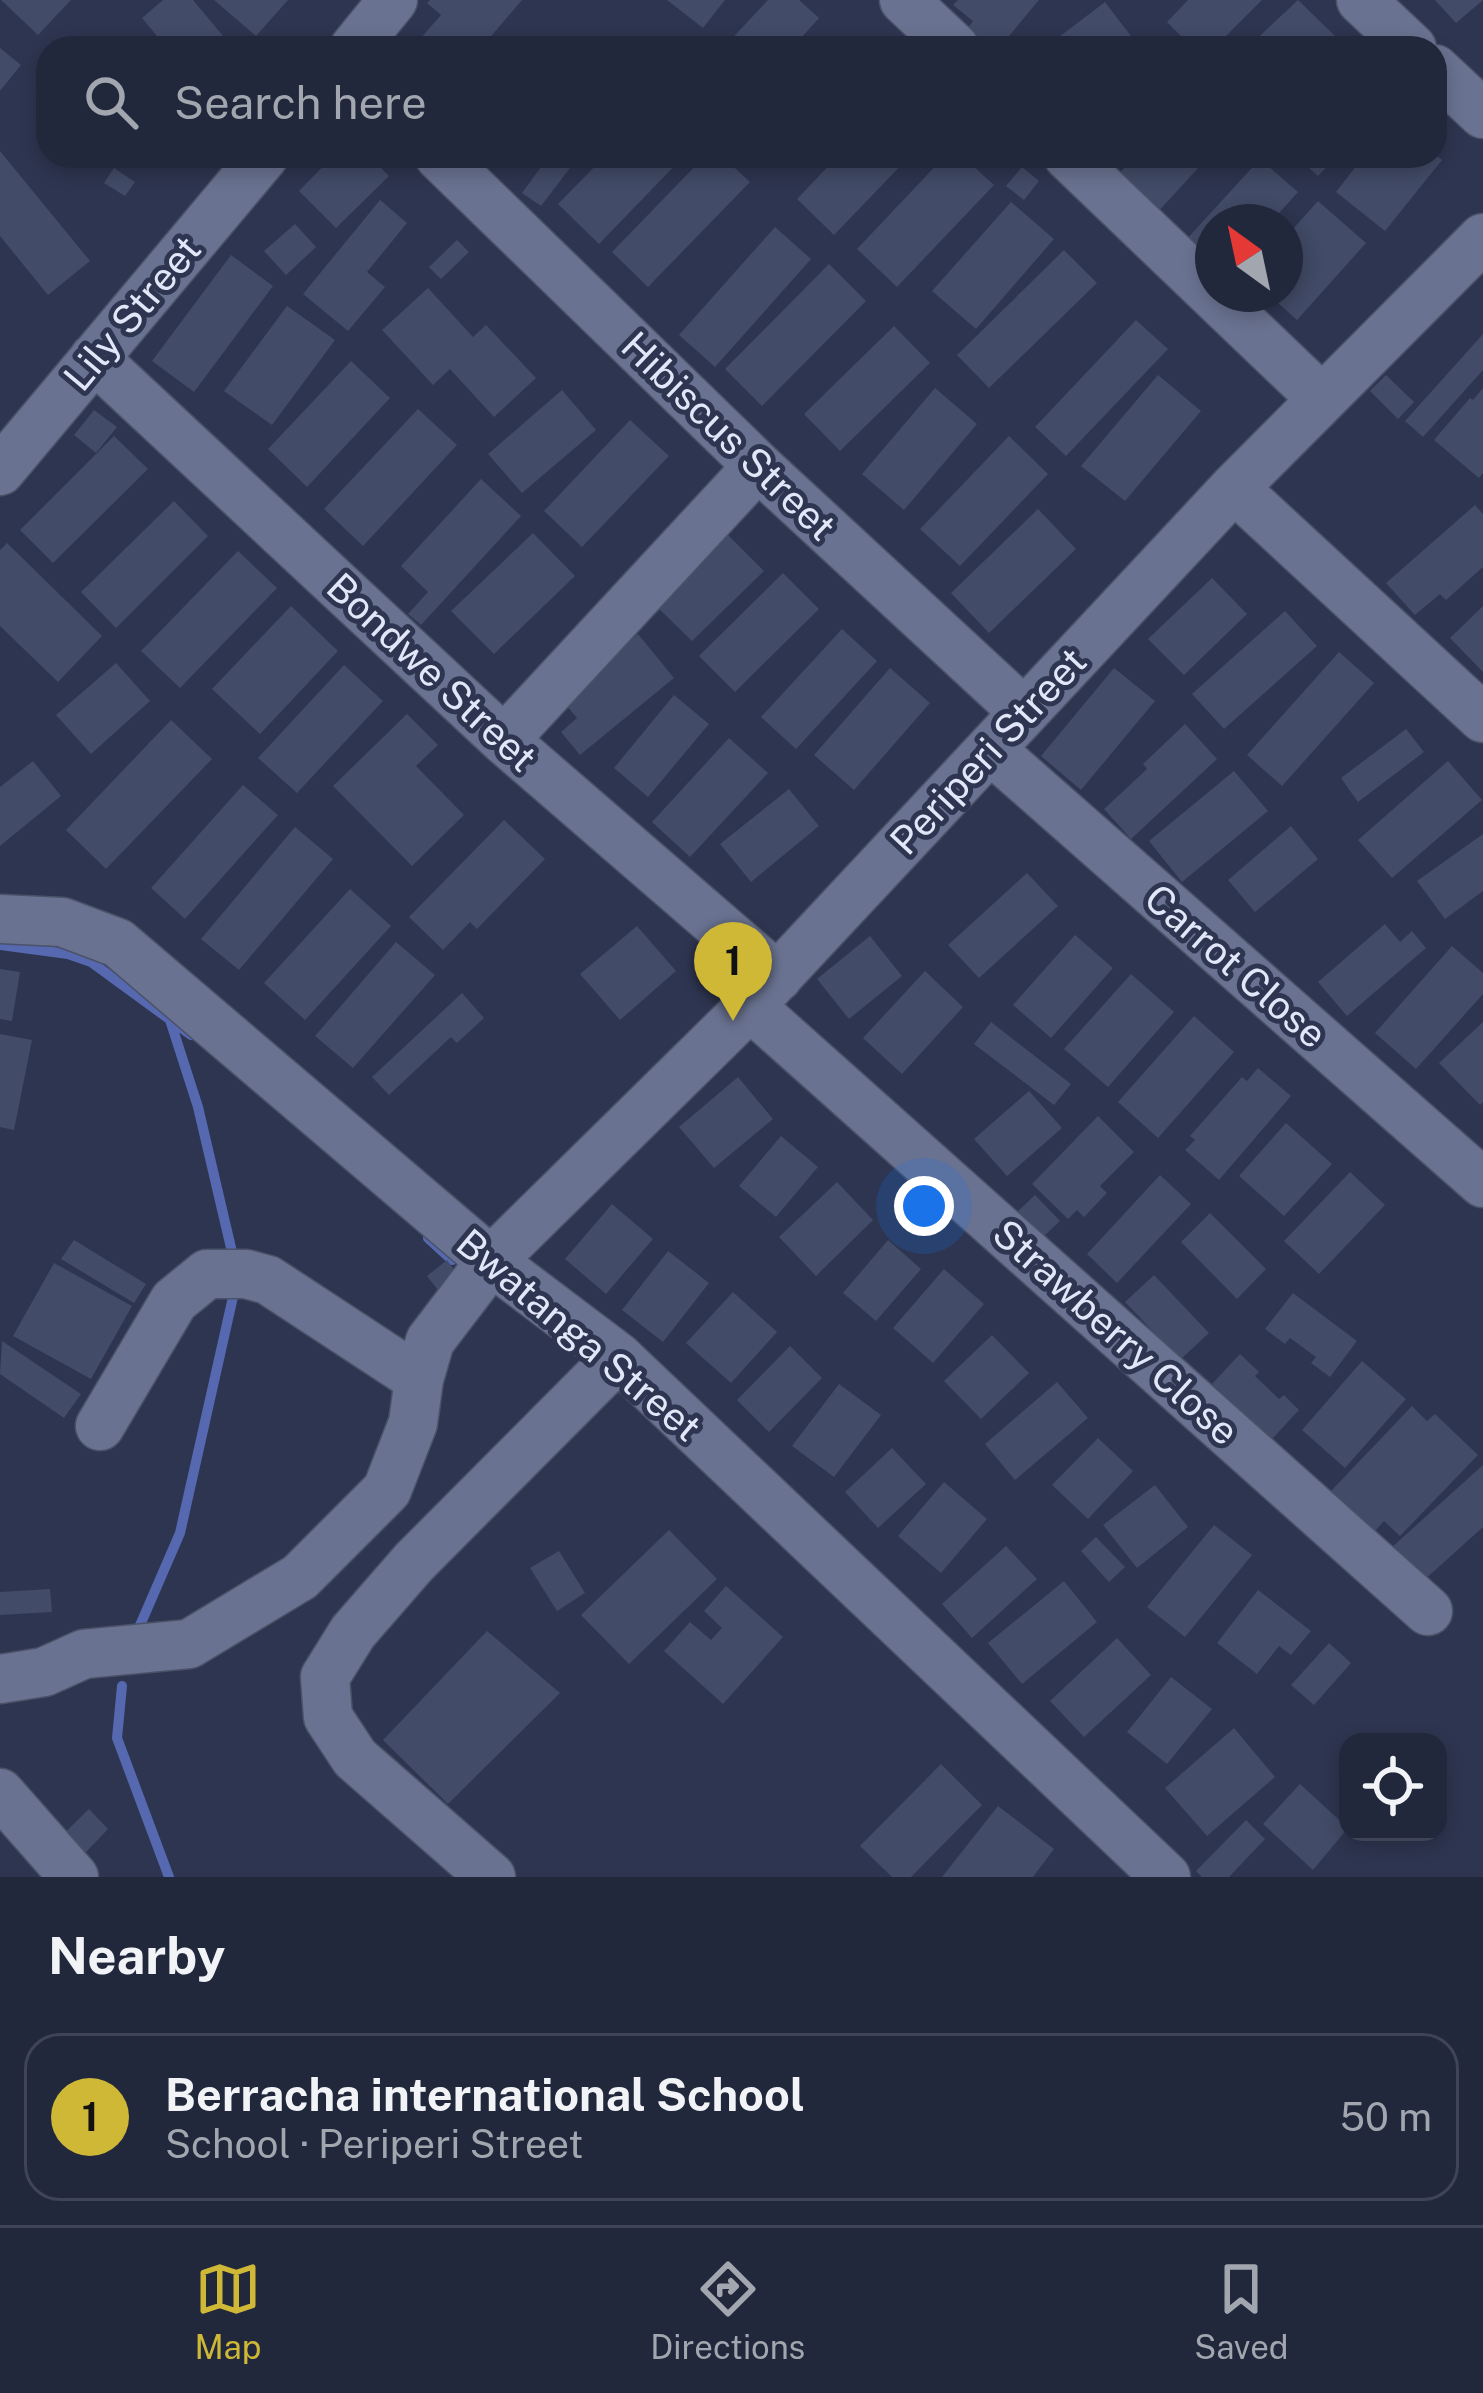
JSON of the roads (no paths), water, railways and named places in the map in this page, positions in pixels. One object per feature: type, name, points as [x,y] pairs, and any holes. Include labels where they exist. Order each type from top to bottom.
[{"type":"street","points":[[364,36],[393,0]]},
{"type":"street","points":[[904,0],[942,36]]},
{"type":"street","points":[[1361,0],[1399,36]]},
{"type":"street","points":[[1447,81],[1483,114]]},
{"type":"street","name":"Lily Street","points":[[0,471],[254,168]]},
{"type":"street","name":"Hibiscus Street","points":[[451,168],[758,466],[1024,712]]},
{"type":"street","points":[[1081,168],[1322,399]]},
{"type":"street","name":"Periperi Street","points":[[0,1679],[44,1672],[84,1654],[189,1644],[300,1577],[387,1490],[413,1423],[430,1341],[491,1262],[764,991],[1234,488],[1483,238]]},
{"type":"street","name":"Bondwe Street","points":[[94,358],[504,740],[764,991]]},
{"type":"street","points":[[504,740],[758,466]]},
{"type":"street","points":[[1234,488],[1483,718]]},
{"type":"street","name":"Carrot Close","points":[[990,749],[1483,1183]]},
{"type":"street","name":"Bwatanga Street","points":[[0,919],[62,922],[118,943],[491,1262],[618,1357],[1166,1877]]},
{"type":"street","name":"Strawberry Close","points":[[764,991],[1428,1611]]},
{"type":"street","points":[[100,1426],[174,1301],[207,1274],[246,1274],[268,1280],[419,1379]]},
{"type":"street","points":[[491,1877],[355,1758],[328,1717],[326,1677],[353,1632],[414,1562],[618,1357]]},
{"type":"street","points":[[0,1793],[74,1877]]},
{"type":"waterway","points":[[0,945],[68,954],[91,962],[191,1035]]},
{"type":"waterway","points":[[170,1020],[198,1107],[232,1252]]},
{"type":"waterway","points":[[428,1238],[452,1260]]},
{"type":"waterway","points":[[138,1630],[180,1533],[235,1288]]},
{"type":"waterway","points":[[122,1686],[117,1738],[169,1877]]},
{"type":"place","name":"Berracha international School","points":[[733,1021]]}]
